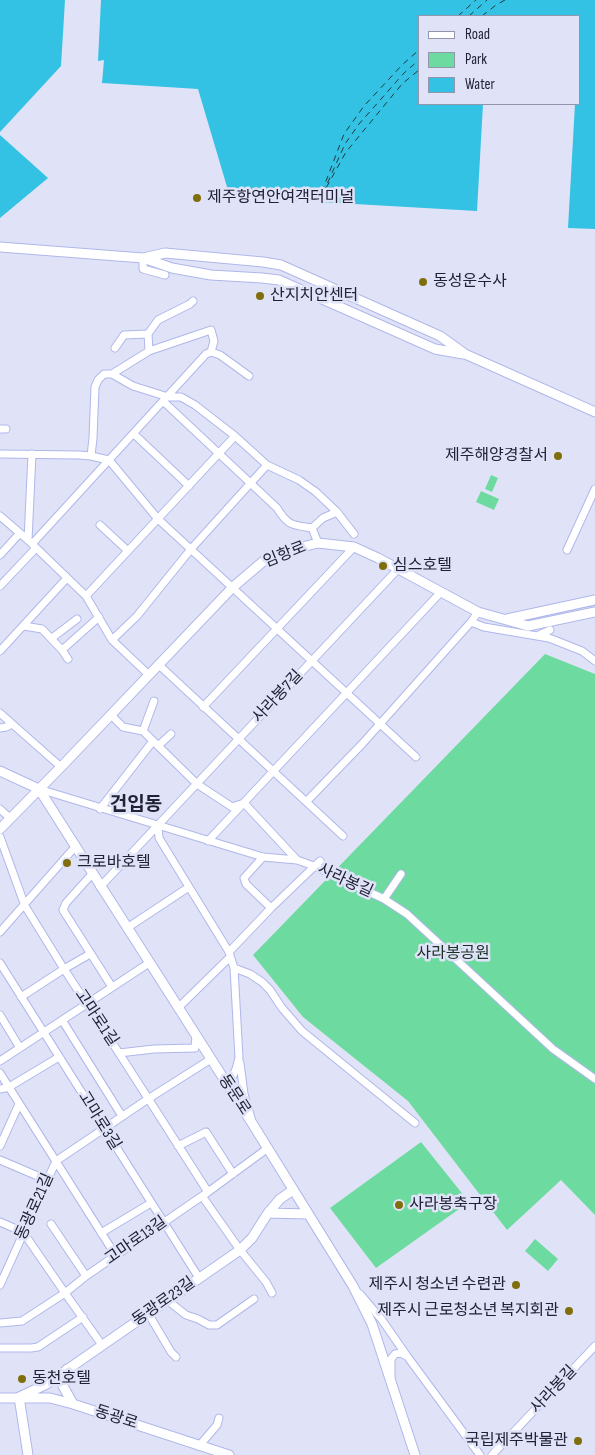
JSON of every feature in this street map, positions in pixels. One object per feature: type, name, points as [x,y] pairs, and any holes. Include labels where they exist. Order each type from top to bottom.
[{"type":"main road","points":[[0,246],[143,258],[172,268],[211,275],[279,280],[435,349],[465,354]]},
{"type":"main road","points":[[143,258],[165,253],[281,265],[440,336],[465,354],[595,412]]},
{"type":"main road","name":"임항로","points":[[0,829],[111,716],[233,586],[266,559],[318,543],[354,547],[478,612],[528,626],[595,612]]},
{"type":"main road","name":"임항로","points":[[504,619],[595,600]]},
{"type":"main road","points":[[0,771],[39,789]]},
{"type":"main road","name":"동문로","points":[[39,789],[268,1148],[353,1286],[372,1324],[415,1455]]},
{"type":"main road","name":"동광로23길","points":[[19,1398],[45,1385],[240,1250],[252,1238],[268,1213],[280,1199],[294,1190]]},
{"type":"main road","points":[[268,1213],[308,1214]]},
{"type":"main road","points":[[68,1369],[63,1386],[73,1404]]},
{"type":"main road","name":"동광로","points":[[0,1398],[50,1398],[229,1455]]},
{"type":"main road","points":[[19,1398],[28,1455]]},
{"type":"street","points":[[143,258],[143,269],[165,275]]},
{"type":"street","points":[[150,352],[148,334],[158,320],[193,301]]},
{"type":"street","points":[[112,374],[150,352],[211,330],[214,341],[211,352]]},
{"type":"street","points":[[115,348],[124,335],[148,334]]},
{"type":"street","points":[[0,586],[32,544],[206,354],[211,352],[220,356],[249,376]]},
{"type":"street","points":[[91,456],[94,438],[95,387],[98,380],[104,374],[112,374],[133,386],[166,399],[276,508],[285,521],[297,526],[312,528],[323,518],[337,512]]},
{"type":"street","points":[[166,399],[180,397],[195,405],[235,436],[267,465],[299,480],[316,492],[337,512],[354,534]]},
{"type":"street","points":[[134,434],[188,486]]},
{"type":"street","points":[[86,596],[235,436]]},
{"type":"street","points":[[0,454],[91,456],[109,460],[158,518],[416,757]]},
{"type":"street","points":[[32,454],[32,544]]},
{"type":"street","points":[[112,640],[137,616],[190,548],[267,465]]},
{"type":"street","points":[[568,550],[595,489]]},
{"type":"street","points":[[0,516],[86,596],[112,640],[148,676]]},
{"type":"street","points":[[100,525],[128,551]]},
{"type":"street","points":[[312,528],[318,543]]},
{"type":"street","points":[[0,555],[20,533]]},
{"type":"street","points":[[203,707],[354,547]]},
{"type":"street","name":"사라봉7길","points":[[100,886],[398,569]]},
{"type":"street","points":[[0,651],[67,578]]},
{"type":"street","points":[[208,841],[440,593]]},
{"type":"street","points":[[307,801],[380,723],[478,612]]},
{"type":"street","points":[[62,650],[99,617]]},
{"type":"street","points":[[52,638],[77,619]]},
{"type":"street","points":[[471,622],[484,627],[549,638],[582,652],[595,661]]},
{"type":"street","points":[[24,626],[42,629],[52,638],[68,660]]},
{"type":"street","points":[[539,636],[550,630]]},
{"type":"street","points":[[159,665],[343,836]]},
{"type":"street","points":[[143,731],[154,701]]},
{"type":"street","points":[[0,713],[62,767]]},
{"type":"street","points":[[111,716],[123,727],[143,731],[197,784],[232,807],[244,803]]},
{"type":"street","points":[[0,728],[6,728],[12,724]]},
{"type":"street","points":[[100,809],[156,744],[171,734]]},
{"type":"street","name":"사라봉길","points":[[39,789],[263,857],[317,863],[384,899],[413,919],[554,1050],[595,1079]]},
{"type":"street","points":[[244,803],[298,860]]},
{"type":"street","points":[[0,809],[10,818]]},
{"type":"street","points":[[158,826],[159,838],[230,954],[234,968],[239,1058],[244,1094],[252,1123]]},
{"type":"street","name":"고마로1길","points":[[0,836],[25,906],[148,1098],[240,1250],[266,1282],[272,1293]]},
{"type":"street","points":[[0,932],[25,906],[75,847]]},
{"type":"street","points":[[263,857],[244,878],[246,884],[272,908]]},
{"type":"street","points":[[178,1008],[317,863]]},
{"type":"street","points":[[92,874],[66,903],[63,910],[112,987]]},
{"type":"street","points":[[384,899],[401,874]]},
{"type":"street","points":[[127,928],[189,887]]},
{"type":"street","points":[[21,997],[90,954]]},
{"type":"street","points":[[0,1061],[149,963]]},
{"type":"street","name":"고마로3길","points":[[0,964],[199,1278]]},
{"type":"street","points":[[234,968],[250,974],[262,982],[302,1031],[415,1123]]},
{"type":"street","points":[[0,1015],[20,1048]]},
{"type":"street","points":[[62,1020],[122,1116]]},
{"type":"street","points":[[119,1053],[154,1049],[195,1048],[196,1035]]},
{"type":"street","points":[[0,1088],[9,1087],[59,1057]]},
{"type":"street","points":[[228,1086],[239,1058]]},
{"type":"street","name":"동광로21길","points":[[0,1285],[2,1273],[56,1161],[148,1098],[211,1059]]},
{"type":"street","points":[[0,1073],[116,1256]]},
{"type":"street","points":[[0,1146],[19,1104]]},
{"type":"street","points":[[178,1146],[206,1132],[233,1174]]},
{"type":"street","name":"고마로13길","points":[[0,1323],[22,1321],[65,1293],[86,1276],[268,1148]]},
{"type":"street","points":[[0,1160],[47,1180]]},
{"type":"street","points":[[101,1233],[151,1203]]},
{"type":"street","points":[[0,1222],[23,1232],[102,1345]]},
{"type":"street","points":[[51,1224],[86,1276]]},
{"type":"street","points":[[353,1286],[382,1320],[480,1455]]},
{"type":"street","points":[[167,1300],[186,1315],[198,1318],[210,1325],[217,1325],[254,1299]]},
{"type":"street","points":[[148,1313],[171,1352],[176,1357]]},
{"type":"street","points":[[0,1348],[38,1347],[83,1317]]},
{"type":"street","name":"사라봉길","points":[[492,1455],[595,1346]]},
{"type":"street","points":[[391,1383],[392,1358],[396,1354],[401,1353],[407,1356]]},
{"type":"street","points":[[199,1446],[217,1425],[219,1418]]},
{"type":"green space","points":[[491,475],[498,478],[492,492],[485,489]]},
{"type":"green space","points":[[481,491],[499,499],[494,510],[476,502]]},
{"type":"green space","name":"사라봉공원","points":[[545,654],[595,674],[595,1215],[561,1180],[507,1230],[408,1101],[303,1017],[253,955]]},
{"type":"green space","name":"사라봉축구장","points":[[421,1142],[469,1202],[376,1268],[330,1208]]},
{"type":"green space","points":[[535,1239],[558,1259],[548,1271],[525,1251]]},
{"type":"water","points":[[0,0],[65,0],[61,66],[0,132]]},
{"type":"water","points":[[101,0],[595,0],[595,229],[568,228],[575,105],[580,105],[580,15],[418,15],[418,105],[483,105],[477,211],[267,199],[257,189],[230,197],[198,89],[102,83],[104,60],[98,61]]},
{"type":"water","points":[[0,135],[48,178],[0,218]]},
{"type":"ferry route","points":[[459,15],[476,0]]},
{"type":"ferry route","points":[[470,15],[487,0]]},
{"type":"ferry route","points":[[483,15],[505,0]]},
{"type":"ferry route","points":[[318,202],[344,134],[364,106],[402,65],[418,51]]},
{"type":"ferry route","points":[[323,193],[345,144],[359,124],[404,73],[418,61]]},
{"type":"ferry route","points":[[321,197],[346,152],[402,84],[418,71]]},
{"type":"place","name":"제주항연안여객터미널","points":[[197,198]]},
{"type":"place","name":"동성운수사","points":[[423,282]]},
{"type":"place","name":"산지치안센터","points":[[260,296]]},
{"type":"place","name":"제주해양경찰서","points":[[558,456]]},
{"type":"place","name":"심스호텔","points":[[383,566]]},
{"type":"place","name":"크로바호텔","points":[[67,863]]},
{"type":"place","name":"사라봉축구장","points":[[399,1205]]},
{"type":"place","name":"제주시 청소년 수련관","points":[[516,1285]]},
{"type":"place","name":"제주시 근로청소년 복지회관","points":[[569,1311]]},
{"type":"place","name":"동천호텔","points":[[22,1379]]},
{"type":"place","name":"국립제주박물관","points":[[578,1441]]},
{"type":"district","name":"건입동","points":[[136,805]]}]
